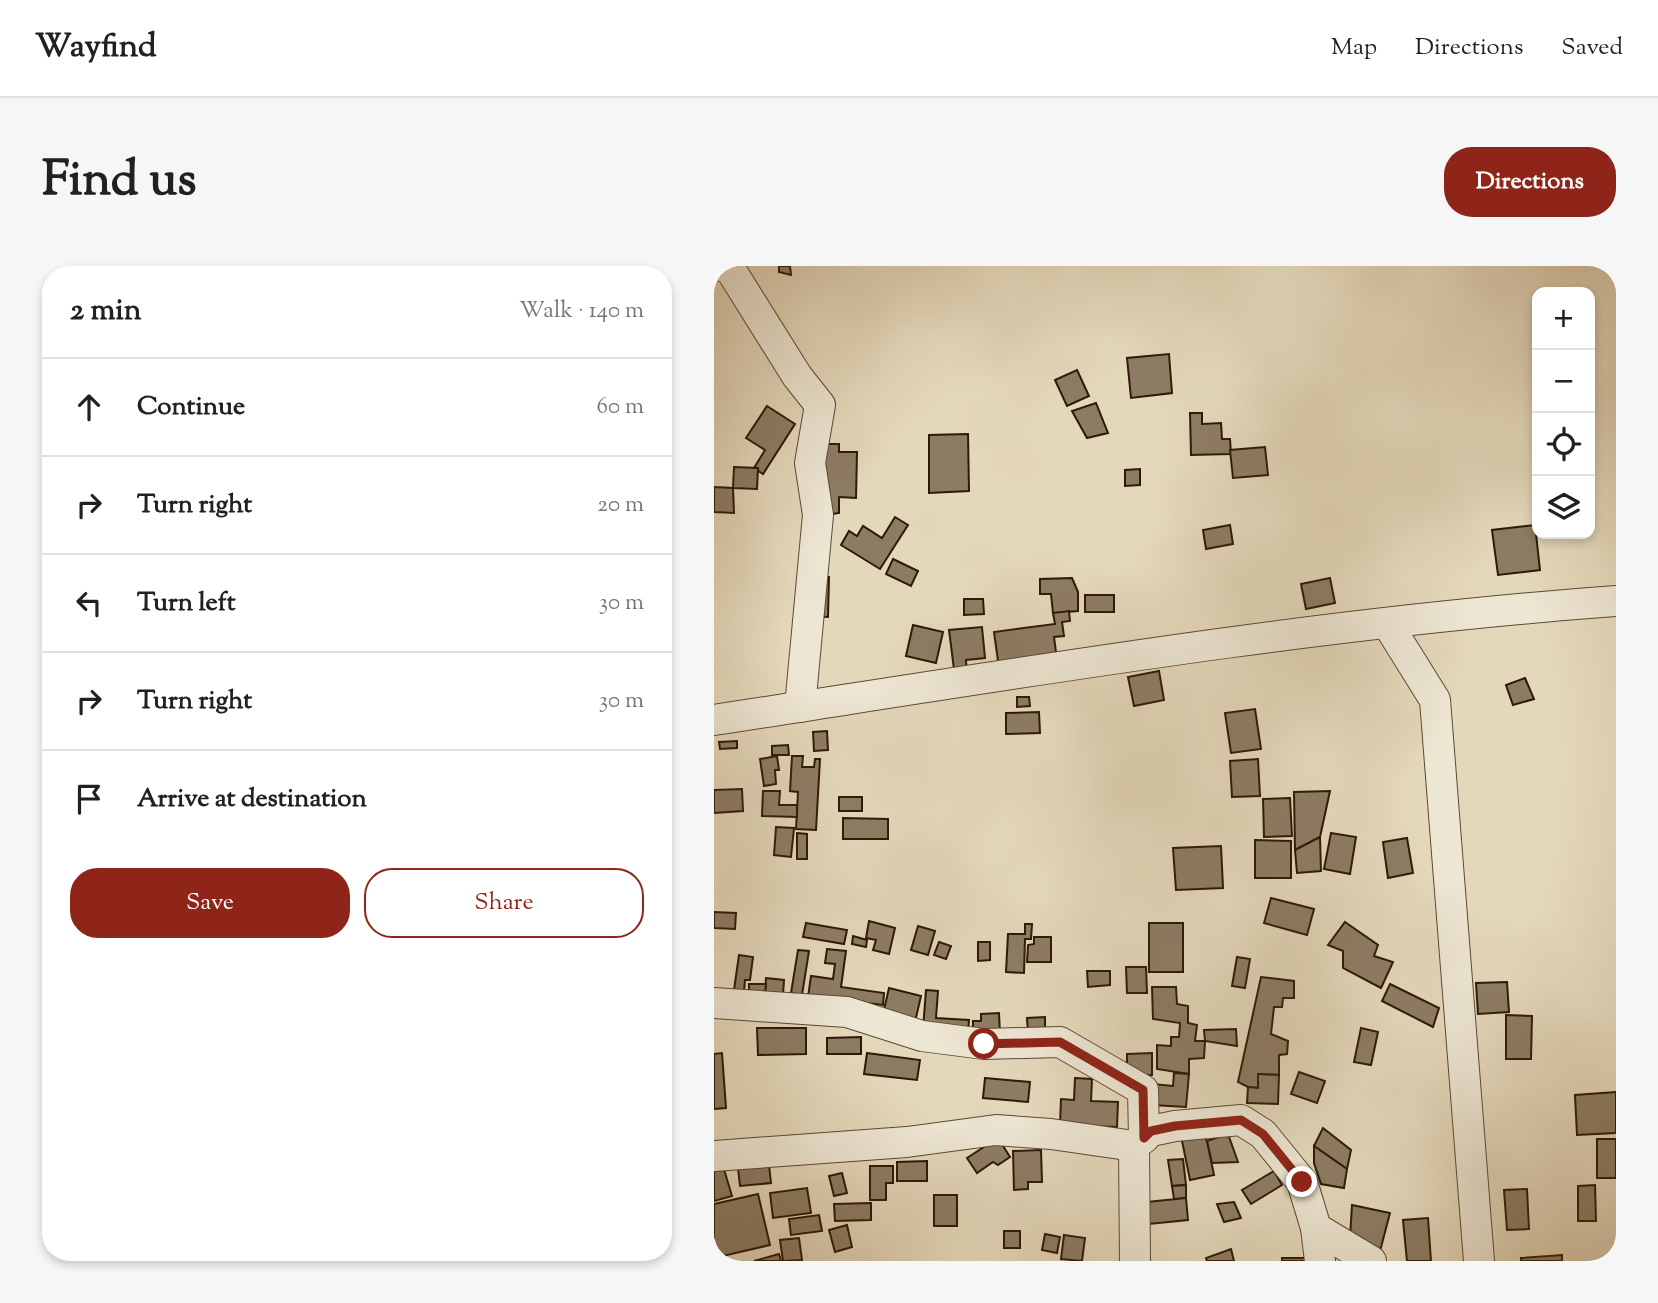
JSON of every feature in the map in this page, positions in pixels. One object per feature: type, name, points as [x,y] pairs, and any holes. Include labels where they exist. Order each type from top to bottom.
[{"type":"street","points":[[724,266],[732,272],[797,376],[820,405],[810,463],[818,515],[800,707]]},
{"type":"street","points":[[714,720],[1172,650],[1501,610],[1616,601]]},
{"type":"street","points":[[1387,623],[1435,700],[1479,1261]]},
{"type":"street","points":[[714,1003],[847,1012],[922,1036],[984,1044],[1060,1042],[1143,1090],[1135,1261]]},
{"type":"street","points":[[714,1156],[907,1142],[996,1130],[1139,1142],[1151,1131],[1241,1120],[1263,1134],[1302,1182],[1316,1228],[1320,1261]]},
{"type":"street","points":[[1316,1228],[1371,1261]]},
{"type":"building","points":[[779,266],[790,266],[791,275],[779,272]]},
{"type":"building","points":[[1169,354],[1172,393],[1131,398],[1127,358]]},
{"type":"building","points":[[1077,370],[1089,396],[1067,406],[1055,380]]},
{"type":"building","points":[[1096,403],[1108,433],[1087,438],[1072,411]]},
{"type":"building","points":[[767,406],[795,424],[763,474],[754,468],[765,450],[746,438]]},
{"type":"building","points":[[1190,413],[1202,413],[1202,424],[1221,423],[1222,439],[1230,439],[1231,454],[1191,455]]},
{"type":"building","points":[[968,434],[969,491],[929,493],[929,435]]},
{"type":"building","points":[[821,444],[839,444],[839,452],[857,452],[856,498],[839,497],[839,513],[832,514]]},
{"type":"building","points":[[1265,447],[1268,475],[1233,478],[1230,450]]},
{"type":"building","points":[[734,467],[758,468],[757,489],[733,488]]},
{"type":"building","points":[[1140,469],[1140,485],[1125,486],[1125,470]]},
{"type":"building","points":[[714,487],[733,488],[734,513],[714,512]]},
{"type":"building","points":[[895,517],[908,525],[880,569],[841,545],[849,531],[857,536],[863,526],[882,538]]},
{"type":"building","points":[[1230,525],[1233,544],[1206,549],[1203,530]]},
{"type":"building","points":[[1532,525],[1532,539],[1537,539],[1540,570],[1498,575],[1492,530]]},
{"type":"building","points":[[893,559],[918,571],[911,586],[886,574]]},
{"type":"building","points":[[813,576],[829,577],[828,617],[812,616]]},
{"type":"building","points":[[1072,578],[1078,592],[1078,611],[1053,613],[1051,594],[1040,594],[1040,579]]},
{"type":"building","points":[[1330,578],[1335,603],[1306,609],[1301,584]]},
{"type":"building","points":[[1085,595],[1114,595],[1114,612],[1085,612]]},
{"type":"building","points":[[964,599],[983,599],[984,614],[964,615]]},
{"type":"building","points":[[1069,611],[1070,621],[1062,622],[1064,636],[1054,637],[1057,660],[999,668],[994,632],[1055,624],[1053,613]]},
{"type":"building","points":[[913,625],[943,632],[936,663],[906,656]]},
{"type":"building","points":[[982,627],[985,658],[966,660],[967,675],[955,677],[949,630]]},
{"type":"building","points":[[1159,671],[1164,700],[1134,706],[1128,677]]},
{"type":"building","points":[[1525,678],[1534,699],[1513,705],[1506,685]]},
{"type":"building","points":[[1017,697],[1029,697],[1030,706],[1017,707]]},
{"type":"building","points":[[1255,709],[1261,749],[1231,753],[1225,713]]},
{"type":"building","points":[[1039,712],[1040,733],[1006,734],[1006,713]]},
{"type":"building","points":[[827,731],[828,750],[814,751],[813,732]]},
{"type":"building","points":[[737,741],[737,748],[720,749],[719,742]]},
{"type":"building","points":[[788,745],[789,755],[772,755],[772,746]]},
{"type":"building","points":[[777,756],[779,770],[775,770],[776,784],[764,786],[760,759]]},
{"type":"building","points":[[792,756],[803,756],[802,767],[814,767],[815,759],[820,759],[816,830],[796,829],[798,792],[790,791]]},
{"type":"building","points":[[1258,759],[1260,796],[1232,797],[1230,761]]},
{"type":"building","points":[[742,789],[743,811],[714,813],[714,790]]},
{"type":"building","points":[[763,791],[780,791],[779,805],[797,805],[797,817],[762,816]]},
{"type":"building","points":[[1330,791],[1320,837],[1295,850],[1294,792]]},
{"type":"building","points":[[839,797],[862,797],[862,811],[839,811]]},
{"type":"building","points":[[1290,798],[1292,836],[1264,837],[1263,799]]},
{"type":"building","points":[[843,818],[888,819],[888,839],[843,839]]},
{"type":"building","points":[[776,827],[794,828],[791,857],[774,855]]},
{"type":"building","points":[[797,833],[807,834],[807,859],[797,859]]},
{"type":"building","points":[[1331,833],[1356,837],[1350,874],[1324,869]]},
{"type":"building","points":[[1320,837],[1321,871],[1297,873],[1295,850]]},
{"type":"building","points":[[1407,838],[1413,873],[1388,878],[1383,842]]},
{"type":"building","points":[[1255,840],[1291,841],[1291,878],[1255,878]]},
{"type":"building","points":[[1221,846],[1223,888],[1176,890],[1173,848]]},
{"type":"building","points":[[1271,898],[1314,909],[1307,935],[1264,923]]},
{"type":"building","points":[[714,912],[736,913],[735,929],[714,928]]},
{"type":"building","points":[[869,921],[895,928],[889,954],[873,950],[876,940],[866,938]]},
{"type":"building","points":[[1345,922],[1378,945],[1374,956],[1393,962],[1381,988],[1343,968],[1343,951],[1328,945]]},
{"type":"building","points":[[806,923],[847,930],[844,944],[803,937]]},
{"type":"building","points":[[1149,923],[1183,923],[1183,972],[1149,972]]},
{"type":"building","points":[[1025,924],[1032,924],[1031,939],[1025,939],[1024,973],[1006,972],[1008,934],[1025,934]]},
{"type":"building","points":[[918,926],[935,931],[928,955],[911,950]]},
{"type":"building","points":[[853,936],[867,940],[866,947],[852,944]]},
{"type":"building","points":[[1034,937],[1051,937],[1051,962],[1027,962],[1028,945],[1034,944]]},
{"type":"building","points":[[939,942],[951,946],[946,959],[934,955]]},
{"type":"building","points":[[978,942],[990,942],[990,960],[978,961]]},
{"type":"building","points":[[827,949],[846,951],[841,987],[884,993],[883,1005],[841,1000],[807,1004],[811,976],[833,979],[835,964],[825,963]]},
{"type":"building","points":[[798,950],[809,951],[802,995],[791,993]]},
{"type":"building","points":[[739,955],[753,957],[750,980],[745,980],[744,992],[734,990]]},
{"type":"building","points":[[1237,957],[1250,959],[1245,988],[1232,986]]},
{"type":"building","points":[[1126,967],[1146,967],[1147,993],[1127,993]]},
{"type":"building","points":[[1087,971],[1110,971],[1110,985],[1088,987]]},
{"type":"building","points":[[1261,977],[1294,981],[1294,998],[1283,998],[1282,1007],[1274,1007],[1271,1034],[1288,1041],[1287,1054],[1279,1055],[1279,1075],[1258,1074],[1258,1088],[1238,1082]]},
{"type":"building","points":[[766,978],[784,980],[783,995],[765,993]]},
{"type":"building","points":[[1507,982],[1509,1012],[1478,1014],[1476,983]]},
{"type":"building","points":[[749,984],[766,984],[765,993],[749,993]]},
{"type":"building","points":[[1390,984],[1439,1008],[1433,1027],[1382,1001]]},
{"type":"building","points":[[1152,987],[1176,987],[1177,1004],[1188,1006],[1188,1023],[1197,1025],[1195,1041],[1205,1041],[1204,1058],[1189,1059],[1189,1074],[1157,1069],[1157,1045],[1171,1046],[1171,1037],[1179,1037],[1180,1023],[1153,1019]]},
{"type":"building","points":[[889,988],[921,996],[915,1022],[883,1014]]},
{"type":"building","points":[[926,990],[938,991],[936,1018],[969,1020],[968,1032],[923,1029]]},
{"type":"building","points":[[999,1013],[1000,1034],[973,1035],[973,1021],[981,1021],[981,1014]]},
{"type":"building","points":[[1506,1015],[1532,1016],[1531,1059],[1506,1059]]},
{"type":"building","points":[[1045,1017],[1045,1032],[1028,1033],[1027,1018]]},
{"type":"building","points":[[757,1028],[806,1028],[806,1054],[758,1055]]},
{"type":"building","points":[[1361,1028],[1378,1032],[1371,1065],[1354,1062]]},
{"type":"building","points":[[1236,1029],[1237,1046],[1205,1041],[1204,1030]]},
{"type":"building","points":[[861,1037],[861,1054],[827,1054],[827,1038]]},
{"type":"building","points":[[722,1053],[726,1108],[714,1109],[714,1054]]},
{"type":"building","points":[[867,1053],[920,1060],[917,1080],[864,1074]]},
{"type":"building","points":[[1152,1053],[1152,1075],[1127,1076],[1127,1054]]},
{"type":"building","points":[[1299,1072],[1325,1081],[1317,1103],[1291,1094]]},
{"type":"building","points":[[1174,1073],[1189,1074],[1186,1107],[1152,1105],[1154,1084],[1173,1086]]},
{"type":"building","points":[[1258,1074],[1279,1075],[1278,1104],[1247,1103],[1248,1087],[1258,1088]]},
{"type":"building","points":[[985,1078],[1030,1082],[1028,1102],[983,1098]]},
{"type":"building","points":[[1075,1078],[1092,1079],[1091,1101],[1118,1102],[1117,1127],[1060,1125],[1061,1099],[1074,1100]]},
{"type":"building","points":[[1616,1092],[1616,1133],[1577,1135],[1575,1095]]},
{"type":"building","points":[[1323,1128],[1351,1150],[1347,1169],[1314,1146]]},
{"type":"building","points":[[1200,1132],[1207,1141],[1214,1175],[1190,1180],[1181,1136]]},
{"type":"building","points":[[1228,1134],[1238,1162],[1212,1163],[1207,1141]]},
{"type":"building","points":[[998,1138],[1010,1157],[998,1165],[993,1162],[977,1173],[967,1158]]},
{"type":"building","points":[[1597,1139],[1616,1139],[1616,1178],[1597,1178]]},
{"type":"building","points":[[1314,1146],[1347,1169],[1344,1188],[1321,1184],[1314,1163]]},
{"type":"building","points":[[1041,1150],[1042,1182],[1028,1182],[1028,1189],[1014,1190],[1013,1151]]},
{"type":"building","points":[[1183,1159],[1186,1185],[1172,1186],[1168,1160]]},
{"type":"building","points":[[927,1161],[927,1181],[897,1181],[897,1162]]},
{"type":"building","points":[[769,1165],[771,1183],[740,1186],[738,1168]]},
{"type":"building","points":[[723,1166],[732,1196],[714,1201],[714,1168]]},
{"type":"building","points":[[870,1166],[893,1166],[893,1183],[886,1183],[886,1200],[870,1200]]},
{"type":"building","points":[[1274,1171],[1282,1185],[1251,1204],[1242,1190]]},
{"type":"building","points":[[842,1173],[847,1193],[834,1196],[829,1176]]},
{"type":"building","points":[[1186,1185],[1186,1198],[1174,1199],[1172,1186]]},
{"type":"building","points":[[1595,1185],[1596,1221],[1578,1221],[1578,1186]]},
{"type":"building","points":[[807,1188],[811,1213],[773,1218],[770,1193]]},
{"type":"building","points":[[1527,1189],[1529,1229],[1507,1230],[1504,1190]]},
{"type":"building","points":[[758,1194],[770,1245],[714,1258],[714,1204]]},
{"type":"building","points":[[934,1195],[957,1195],[957,1226],[934,1226]]},
{"type":"building","points":[[1186,1198],[1188,1220],[1139,1225],[1137,1203]]},
{"type":"building","points":[[1234,1202],[1241,1218],[1224,1222],[1217,1204]]},
{"type":"building","points":[[871,1203],[871,1220],[835,1221],[834,1204]]},
{"type":"building","points":[[1352,1205],[1390,1213],[1379,1255],[1350,1238]]},
{"type":"building","points":[[819,1215],[822,1231],[791,1235],[789,1219]]},
{"type":"building","points":[[1428,1218],[1431,1261],[1407,1261],[1403,1220]]},
{"type":"building","points":[[847,1225],[852,1247],[835,1252],[829,1230]]},
{"type":"building","points":[[1004,1231],[1020,1231],[1020,1248],[1004,1248]]},
{"type":"building","points":[[1045,1234],[1060,1237],[1057,1253],[1042,1250]]},
{"type":"building","points":[[1064,1235],[1085,1238],[1082,1261],[1061,1259]]},
{"type":"building","points":[[799,1238],[802,1260],[783,1261],[780,1240]]},
{"type":"building","points":[[1231,1249],[1234,1261],[1207,1261],[1206,1258]]},
{"type":"building","points":[[779,1254],[781,1261],[754,1261]]},
{"type":"building","points":[[1562,1255],[1562,1261],[1521,1261],[1521,1258]]},
{"type":"building","points":[[1282,1258],[1306,1258],[1307,1261],[1282,1261]]},
{"type":"route","points":[[984,1044],[1060,1042],[1143,1090],[1144,1138],[1151,1131],[1175,1126],[1241,1120],[1263,1134],[1302,1182]]}]
